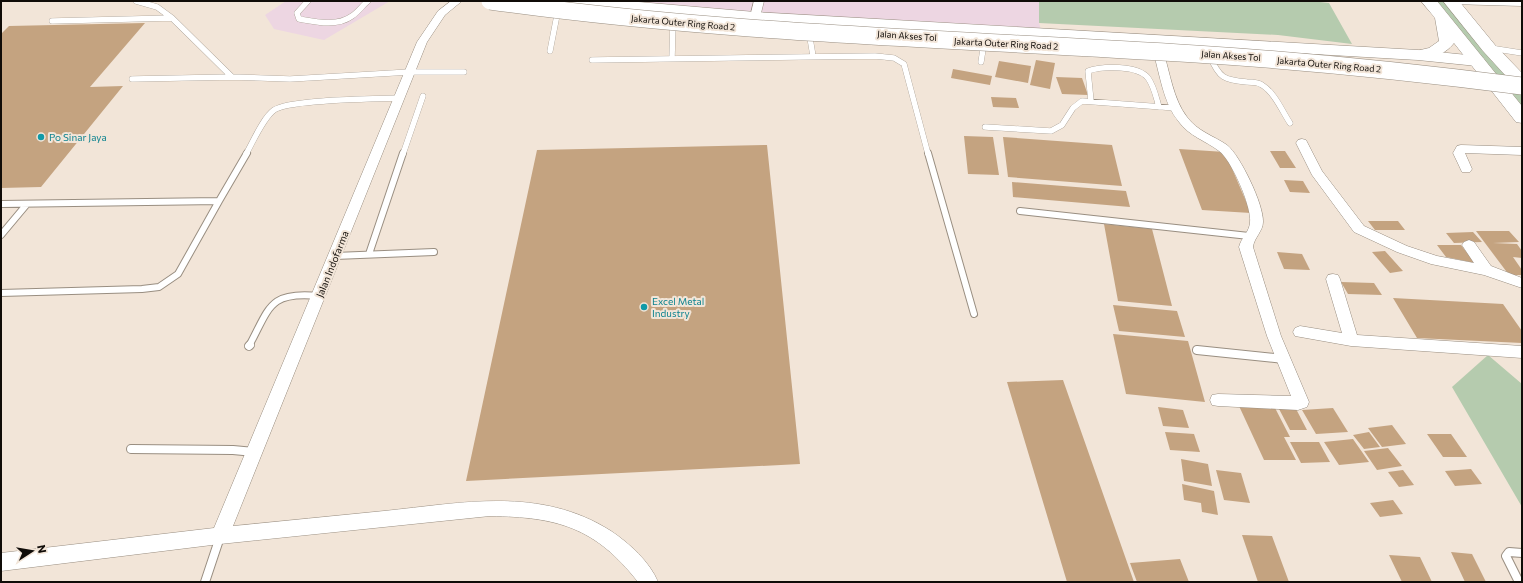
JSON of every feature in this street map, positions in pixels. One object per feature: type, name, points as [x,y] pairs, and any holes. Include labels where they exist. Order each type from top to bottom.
[{"type":"main road","name":"Jakarta Outer Ring Road 2","points":[[490,1],[696,25],[1290,61],[1403,72],[1517,75]]},
{"type":"main road","name":"Jalan Akses Tol","points":[[507,1],[673,20],[808,30],[1290,60],[1499,88]]},
{"type":"main road","name":"Jalan Akses Tol","points":[[576,1],[755,17],[1204,44],[1418,55],[1477,61]]},
{"type":"main road","name":"Jakarta Outer Ring Road 2","points":[[597,1],[701,11],[802,18],[1283,47],[1387,56],[1517,75]]},
{"type":"main road","points":[[1429,1],[1520,116]]},
{"type":"main road","points":[[1451,1],[1489,48],[1517,75],[1499,88]]},
{"type":"main road","points":[[1418,55],[1434,52],[1443,47],[1446,41],[1442,19]]},
{"type":"main road","points":[[1424,79],[1464,85],[1484,91],[1520,116]]},
{"type":"street","name":"Jalan Indofarma","points":[[220,536],[422,42],[440,13],[457,1]]},
{"type":"street","points":[[755,17],[759,1]]},
{"type":"street","points":[[1451,1],[1522,3]]},
{"type":"street","points":[[1158,51],[1176,108],[1190,127],[1228,152],[1249,193],[1258,221],[1255,229],[1249,236],[1246,247],[1274,336],[1301,402],[1218,400]]},
{"type":"street","points":[[1302,143],[1316,172],[1360,229],[1402,249],[1436,261],[1486,270],[1522,283]]},
{"type":"street","points":[[1466,169],[1459,153],[1461,149],[1522,151]]},
{"type":"street","points":[[1469,245],[1486,270]]},
{"type":"street","points":[[1333,279],[1351,340]]},
{"type":"street","points":[[1300,332],[1351,340],[1522,352]]},
{"type":"street","points":[[1,562],[220,536],[490,508],[524,508],[556,514],[576,520],[599,533],[623,550],[649,582]]},
{"type":"lane","points":[[136,1],[157,7],[172,18],[232,77]]},
{"type":"lane","points":[[308,1],[302,5],[297,12],[299,19],[325,23],[341,21],[350,17],[368,1]]},
{"type":"lane","points":[[550,51],[559,8]]},
{"type":"lane","points":[[52,21],[172,18]]},
{"type":"lane","points":[[672,59],[673,20]]},
{"type":"lane","points":[[808,30],[813,56]]},
{"type":"lane","points":[[981,62],[984,40]]},
{"type":"lane","points":[[1489,48],[1522,52]]},
{"type":"lane","points":[[1210,54],[1214,67],[1221,77],[1226,80],[1257,83],[1266,87],[1290,123]]},
{"type":"lane","points":[[592,60],[813,56],[896,58],[904,64],[974,314]]},
{"type":"lane","points":[[1091,101],[1088,71],[1093,68],[1104,68],[1138,72],[1145,75],[1150,82],[1159,107]]},
{"type":"lane","points":[[132,80],[232,77],[290,78],[410,72],[464,72]]},
{"type":"lane","points":[[369,254],[423,96]]},
{"type":"lane","points":[[1,293],[142,289],[159,287],[178,274],[269,115],[275,109],[293,103],[400,98]]},
{"type":"lane","points":[[984,127],[1052,131],[1062,126],[1074,105],[1082,101],[1176,108]]},
{"type":"lane","points":[[1,204],[219,201]]},
{"type":"lane","points":[[1,235],[27,204]]},
{"type":"lane","points":[[1020,211],[1249,236]]},
{"type":"lane","points":[[335,256],[434,252]]},
{"type":"lane","points":[[249,346],[272,304],[278,299],[289,294],[319,296]]},
{"type":"lane","points":[[1197,350],[1284,359]]},
{"type":"lane","points":[[131,449],[232,450],[255,452]]},
{"type":"lane","points":[[205,582],[220,536]]},
{"type":"lane","points":[[1519,582],[1506,556],[1509,552],[1522,553]]},
{"type":"shaded area","points":[[286,1],[390,1],[324,40],[274,29],[265,15]]},
{"type":"shaded area","points":[[474,1],[1039,1],[1039,23],[1047,51],[602,19]]},
{"type":"green space","points":[[1039,1],[1311,1],[1329,3],[1352,44],[1278,35],[1039,23]]},
{"type":"green space","points":[[1429,1],[1451,1],[1522,83],[1522,114]]},
{"type":"green space","points":[[1488,355],[1522,384],[1522,507],[1452,387]]},
{"type":"building","name":"Po Sinar Jaya","points":[[145,23],[90,87],[123,86],[41,187],[1,188],[1,34],[9,26]]},
{"type":"building","points":[[1036,60],[1055,63],[1050,89],[1030,85]]},
{"type":"building","points":[[999,61],[1031,66],[1028,83],[995,77]]},
{"type":"building","points":[[953,69],[992,76],[990,85],[951,78]]},
{"type":"building","points":[[1056,77],[1082,78],[1088,95],[1062,94]]},
{"type":"building","points":[[991,97],[1016,98],[1019,108],[993,107]]},
{"type":"building","points":[[964,136],[993,137],[999,175],[968,174]]},
{"type":"building","points":[[1003,137],[1112,145],[1122,186],[1008,177]]},
{"type":"building","name":"Excel Metal Industry","points":[[767,145],[800,464],[466,481],[537,150]]},
{"type":"building","points":[[1179,149],[1225,152],[1251,213],[1202,210]]},
{"type":"building","points":[[1270,151],[1285,151],[1296,168],[1280,168]]},
{"type":"building","points":[[1284,180],[1303,181],[1310,193],[1290,192]]},
{"type":"building","points":[[1012,182],[1126,191],[1130,207],[1013,197]]},
{"type":"building","points":[[1368,221],[1398,221],[1405,230],[1375,230]]},
{"type":"building","points":[[1104,224],[1152,229],[1172,306],[1118,301]]},
{"type":"building","points":[[1476,231],[1509,231],[1519,242],[1493,243],[1517,244],[1522,251],[1522,258],[1513,257],[1522,270],[1522,275],[1509,275]]},
{"type":"building","points":[[1473,232],[1482,242],[1454,243],[1446,233]]},
{"type":"building","points":[[1437,245],[1461,245],[1475,263],[1446,257]]},
{"type":"building","points":[[1385,251],[1403,271],[1390,273],[1372,252]]},
{"type":"building","points":[[1277,252],[1302,254],[1310,270],[1284,269]]},
{"type":"building","points":[[1341,282],[1374,283],[1382,295],[1348,294]]},
{"type":"building","points":[[1393,298],[1503,304],[1522,331],[1522,343],[1417,338]]},
{"type":"building","points":[[1113,305],[1177,311],[1185,337],[1119,331]]},
{"type":"building","points":[[1113,334],[1188,341],[1205,402],[1126,394]]},
{"type":"building","points":[[1063,380],[1134,582],[1067,582],[1007,382]]},
{"type":"building","points":[[1239,406],[1274,406],[1290,437],[1284,437],[1296,460],[1264,460]]},
{"type":"building","points":[[1158,407],[1183,410],[1189,428],[1163,426]]},
{"type":"building","points":[[1278,407],[1295,407],[1307,430],[1290,430]]},
{"type":"building","points":[[1333,408],[1348,432],[1316,434],[1302,410]]},
{"type":"building","points":[[1392,425],[1406,444],[1382,447],[1368,428]]},
{"type":"building","points":[[1165,432],[1194,434],[1200,452],[1170,450]]},
{"type":"building","points":[[1369,432],[1380,447],[1364,449],[1353,435]]},
{"type":"building","points":[[1427,434],[1451,434],[1467,457],[1443,457]]},
{"type":"building","points":[[1353,439],[1369,462],[1339,465],[1324,442]]},
{"type":"building","points":[[1290,442],[1319,442],[1330,462],[1301,463]]},
{"type":"building","points":[[1388,448],[1402,466],[1377,470],[1364,451]]},
{"type":"building","points":[[1181,459],[1208,464],[1212,486],[1184,481]]},
{"type":"building","points":[[1471,469],[1482,484],[1455,486],[1445,471]]},
{"type":"building","points":[[1216,470],[1241,473],[1250,503],[1224,500]]},
{"type":"building","points":[[1403,470],[1414,485],[1399,487],[1388,472]]},
{"type":"building","points":[[1182,484],[1214,491],[1218,515],[1202,512],[1201,503],[1184,500]]},
{"type":"building","points":[[1393,500],[1403,514],[1380,517],[1370,503]]},
{"type":"building","points":[[1242,535],[1272,536],[1289,582],[1258,582]]},
{"type":"building","points":[[1451,552],[1472,554],[1486,582],[1465,582]]},
{"type":"building","points":[[1389,555],[1420,557],[1432,582],[1402,582]]},
{"type":"building","points":[[1180,559],[1189,582],[1137,582],[1130,563]]},
{"type":"place","name":"Po Sinar Jaya","points":[[41,137]]},
{"type":"place","name":"Excel Metal Industry","points":[[644,307]]}]
